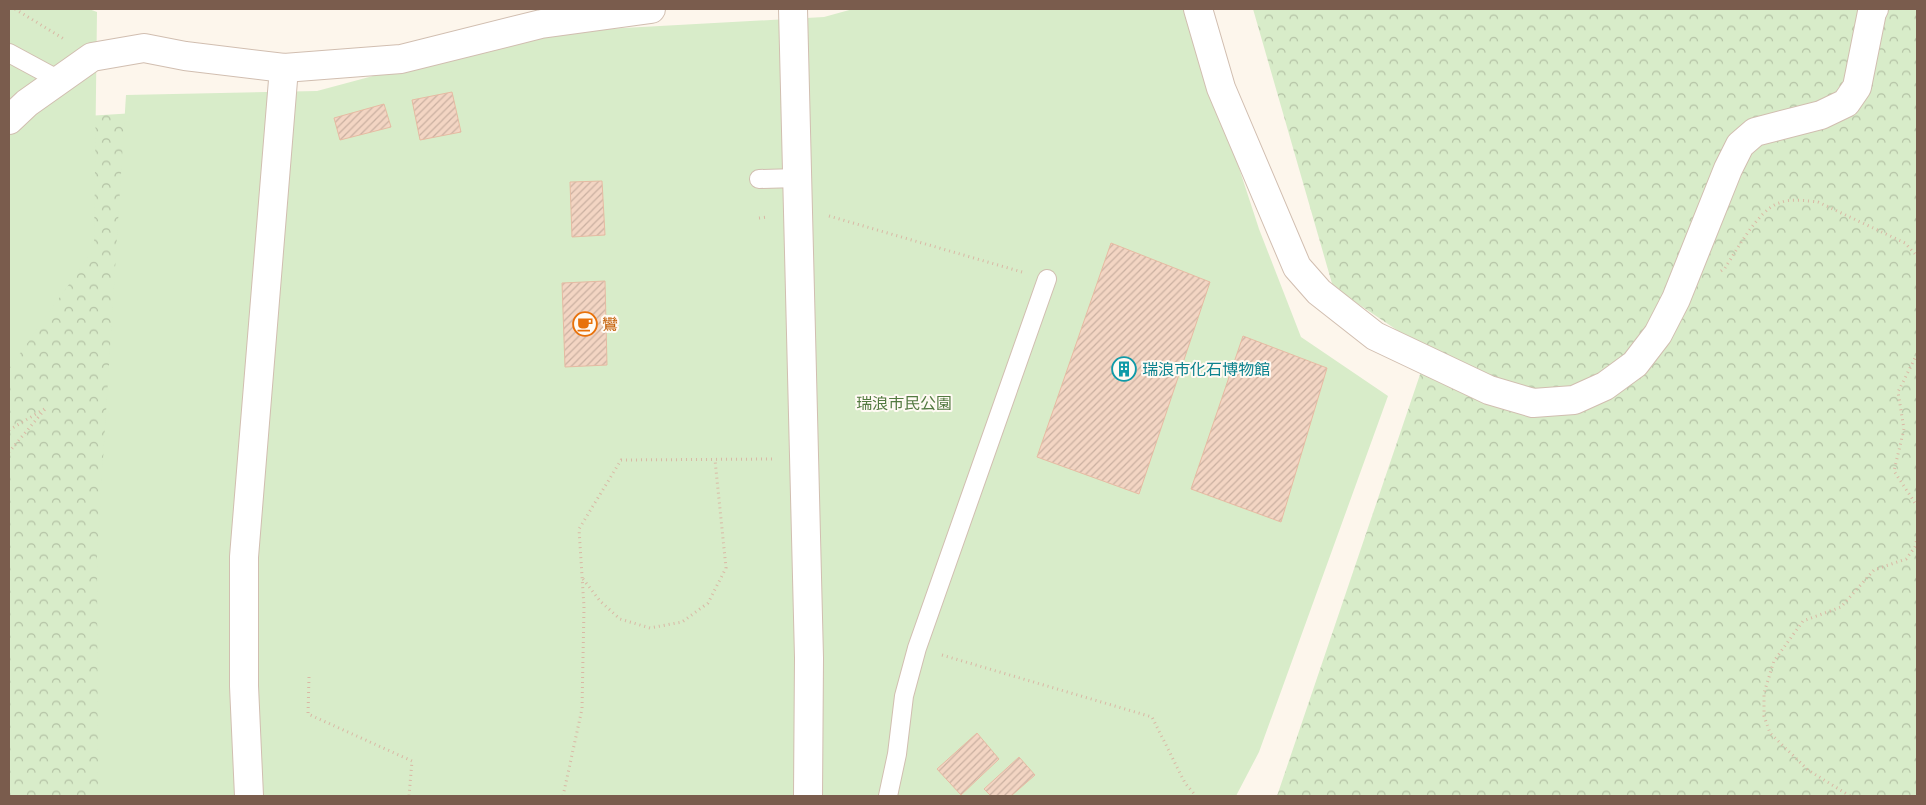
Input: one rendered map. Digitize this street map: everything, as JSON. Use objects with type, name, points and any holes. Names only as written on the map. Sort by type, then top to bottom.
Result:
[{"type":"street","points":[[9,120],[26,103],[92,57],[144,48],[184,56],[284,68],[401,59],[541,24],[651,9]]},
{"type":"street","points":[[793,9],[809,658],[808,796]]},
{"type":"street","points":[[1198,9],[1221,88],[1297,267],[1319,292],[1375,336],[1489,390],[1533,403],[1574,400],[1605,386],[1635,364],[1658,334],[1676,299],[1728,169],[1740,145],[1755,132],[1821,115],[1846,103],[1857,87],[1874,9]]},
{"type":"street","points":[[249,796],[244,686],[244,556],[284,68]]},
{"type":"lane","points":[[9,53],[59,80]]},
{"type":"lane","points":[[759,179],[798,178]]},
{"type":"lane","points":[[888,796],[897,754],[904,696],[917,648],[1047,279]]},
{"type":"path","points":[[15,9],[92,57]]},
{"type":"path","points":[[1717,274],[1725,268],[1757,219],[1779,202],[1804,200],[1818,202],[1905,243],[1917,256]]},
{"type":"path","points":[[825,214],[1047,279]]},
{"type":"path","points":[[759,218],[778,217]]},
{"type":"path","points":[[1917,354],[1898,392],[1904,428],[1894,471],[1917,506]]},
{"type":"path","points":[[9,430],[46,408],[9,452]]},
{"type":"path","points":[[563,796],[582,709],[584,608],[579,529],[621,460],[805,459]]},
{"type":"path","points":[[582,578],[600,601],[620,619],[650,628],[682,622],[708,603],[726,568],[715,460]]},
{"type":"path","points":[[1850,796],[1808,770],[1770,733],[1764,716],[1764,693],[1774,661],[1803,621],[1841,607],[1874,570],[1906,559],[1915,547],[1917,539]]},
{"type":"path","points":[[917,648],[1152,717],[1185,783],[1196,796]]},
{"type":"path","points":[[309,676],[308,714],[412,761],[409,796]]},
{"type":"green space","points":[[9,9],[89,9],[97,12],[94,249],[9,369]]},
{"type":"green space","name":"瑞浪市民公園","points":[[853,9],[1187,9],[1259,229],[1301,337],[1388,396],[1259,752],[1236,796],[98,796],[97,555],[126,95],[317,91],[533,33],[824,17]]},
{"type":"green space","points":[[1253,9],[1917,9],[1917,796],[1277,796],[1428,351],[1333,287]]},
{"type":"green space","points":[[231,107],[227,796],[9,796],[9,193],[71,117]]},
{"type":"building","points":[[452,92],[461,132],[420,140],[412,100]]},
{"type":"building","points":[[384,104],[391,127],[340,140],[334,118]]},
{"type":"building","points":[[602,181],[605,235],[572,237],[570,182]]},
{"type":"building","name":"瑞浪市化石博物館","points":[[1111,243],[1210,282],[1139,494],[1037,457]]},
{"type":"building","name":"鸞","points":[[605,281],[607,365],[565,367],[562,283]]},
{"type":"building","points":[[1243,336],[1327,368],[1281,522],[1191,489]]},
{"type":"building","points":[[977,733],[999,759],[961,795],[937,769]]},
{"type":"building","points":[[1019,757],[1035,775],[1011,796],[991,796],[984,789]]},
{"type":"place","name":"鸞","points":[[585,324]]},
{"type":"place","name":"瑞浪市化石博物館","points":[[1124,369]]}]
